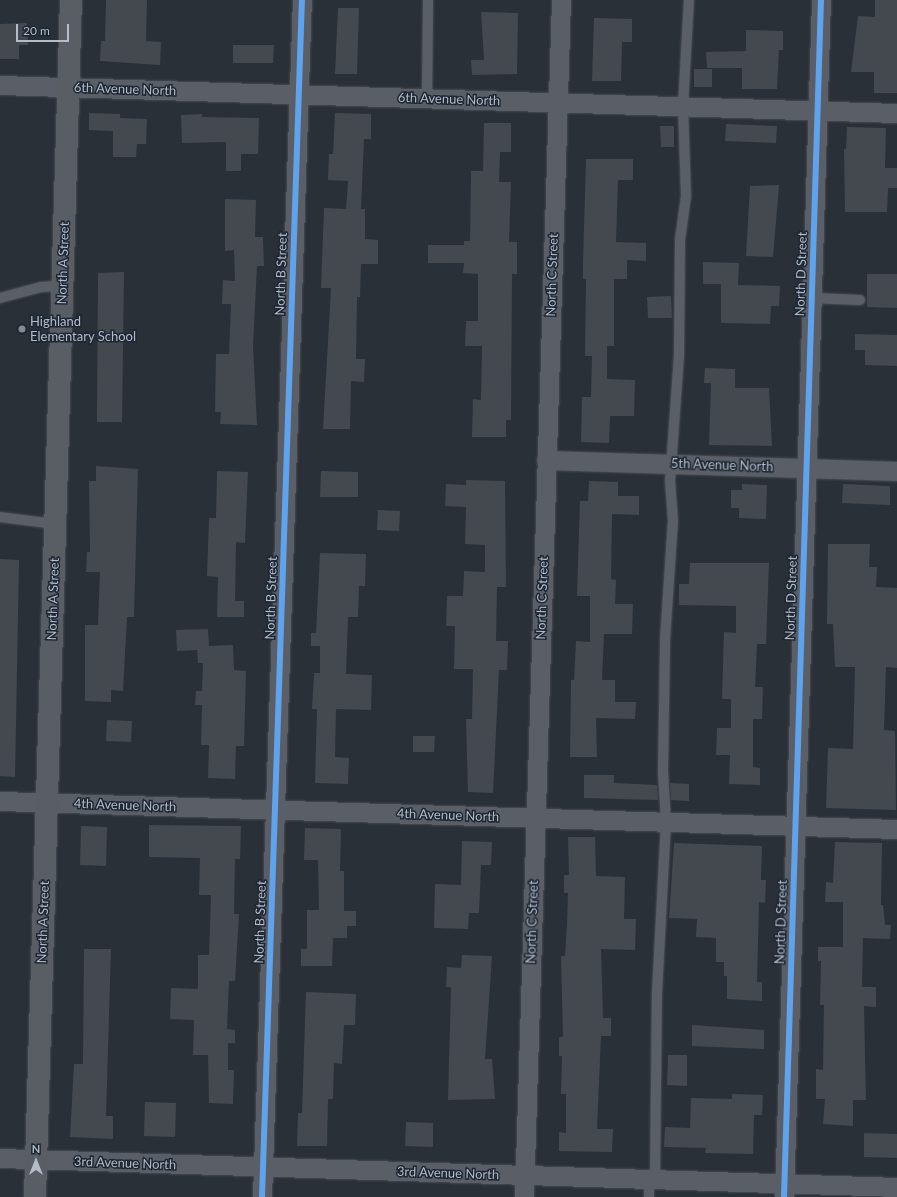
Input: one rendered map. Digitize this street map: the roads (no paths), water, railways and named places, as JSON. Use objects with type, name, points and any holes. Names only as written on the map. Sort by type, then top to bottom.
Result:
[{"type":"street","name":"North A Street","points":[[35,1197],[71,0]]},
{"type":"street","name":"North B Street","points":[[262,1197],[302,0]]},
{"type":"street","name":"North C Street","points":[[524,1197],[561,0]]},
{"type":"street","name":"North D Street","points":[[784,1190],[821,0]]},
{"type":"street","name":"6th Avenue North","points":[[0,85],[897,113]]},
{"type":"street","name":"5th Avenue North","points":[[546,460],[897,471]]},
{"type":"street","name":"4th Avenue North","points":[[0,801],[897,829]]},
{"type":"street","name":"3rd Avenue North","points":[[0,1158],[524,1175],[651,1185],[784,1190],[897,1187]]},
{"type":"lane","points":[[428,0],[428,98]]},
{"type":"lane","points":[[651,1185],[657,993],[666,822],[663,772],[665,640],[672,543],[672,464],[679,356],[680,240],[686,196],[683,106],[689,0]]},
{"type":"lane","points":[[0,298],[41,287],[63,286]]},
{"type":"lane","points":[[812,298],[860,300]]},
{"type":"lane","points":[[0,517],[55,524]]},
{"type":"place","name":"Highland Elementary School","points":[[22,329]]}]
